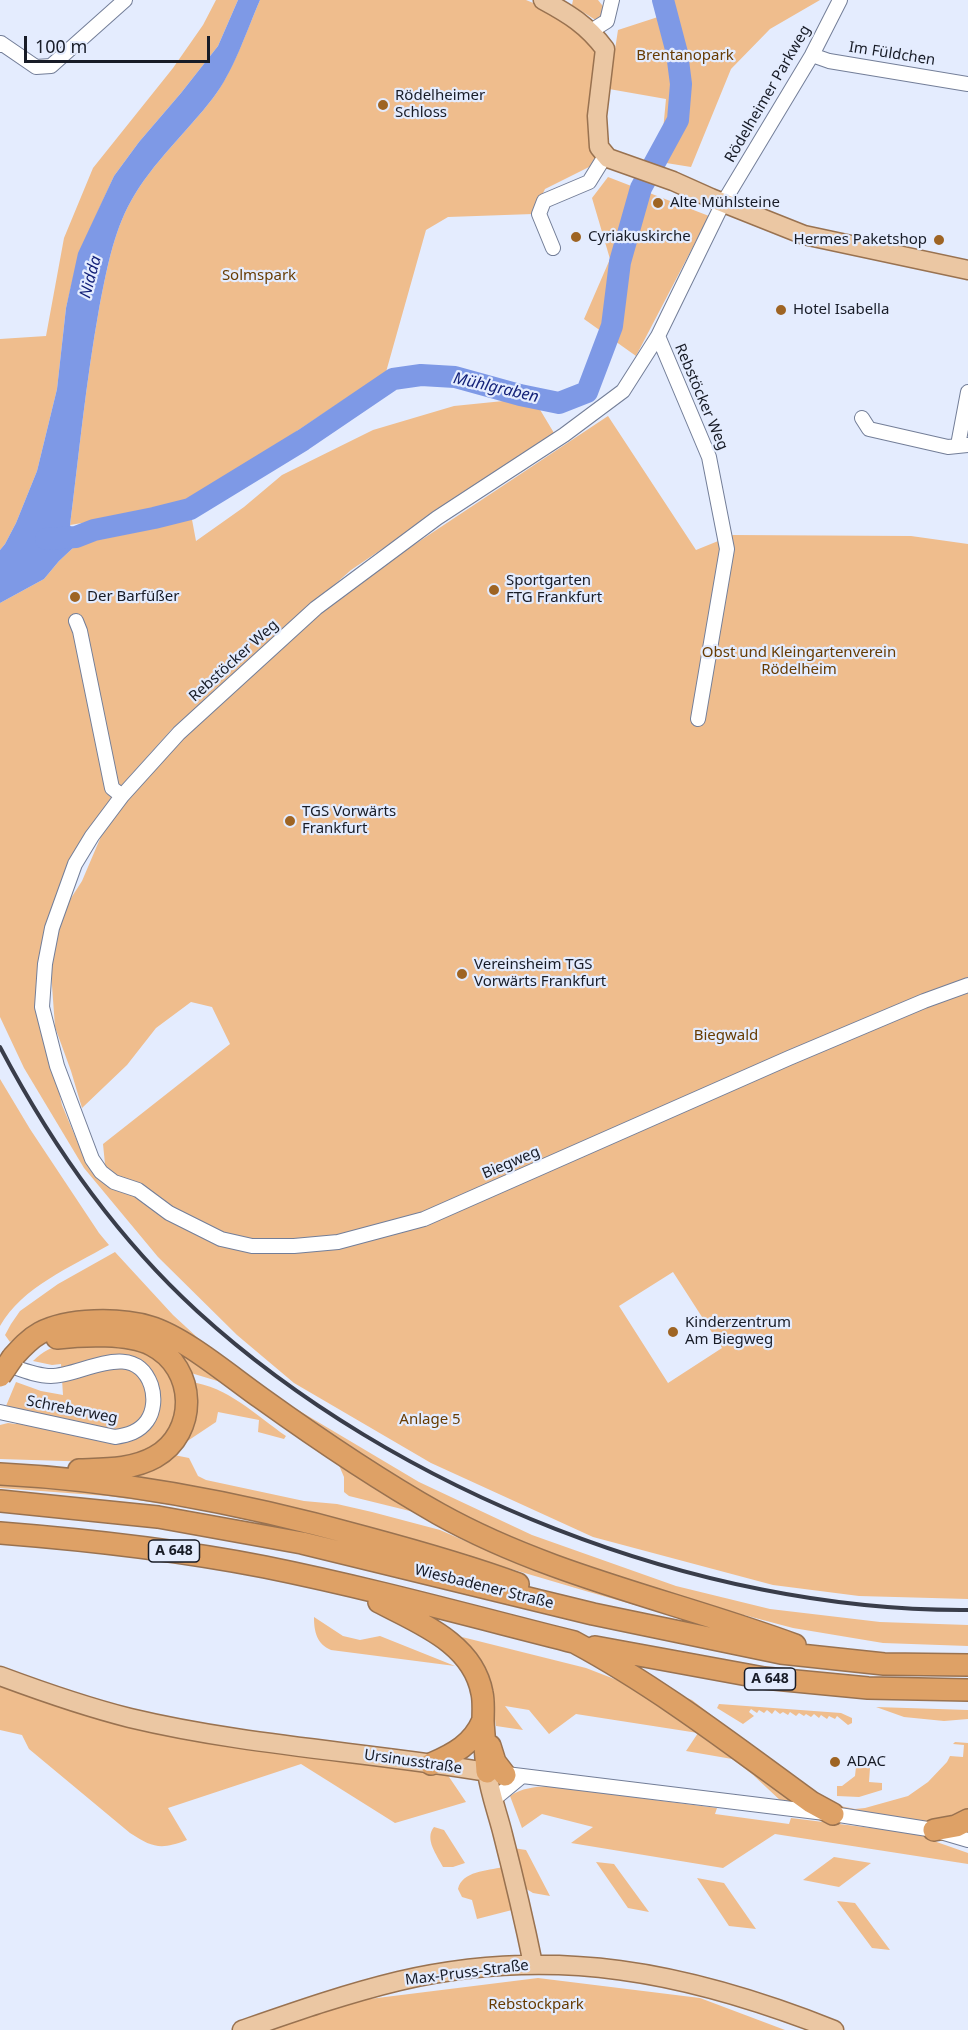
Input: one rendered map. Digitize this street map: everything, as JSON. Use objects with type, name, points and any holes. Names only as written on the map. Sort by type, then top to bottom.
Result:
[{"type":"highway","points":[[0,1376],[7,1360],[33,1337],[50,1328],[83,1322],[129,1323],[159,1330],[210,1362],[322,1441],[466,1528],[589,1579],[841,1660]]},
{"type":"highway","points":[[2,1474],[116,1468],[145,1461],[165,1451],[173,1443],[181,1430],[187,1404],[184,1381],[176,1367],[160,1349],[144,1341],[116,1337],[54,1339],[38,1344],[7,1360]]},
{"type":"highway","points":[[2,1474],[125,1486],[213,1499],[295,1518],[477,1569],[593,1614]]},
{"type":"highway","name":"Wiesbadener Straße","points":[[0,1501],[158,1517],[302,1544],[593,1614],[743,1646],[884,1664],[968,1665]]},
{"type":"highway","name":"A 648","points":[[0,1533],[182,1552],[346,1584],[574,1642],[775,1680],[868,1688],[968,1690]]},
{"type":"highway","points":[[346,1584],[421,1623],[462,1653],[475,1670],[482,1694],[483,1714],[505,1774]]},
{"type":"highway","points":[[574,1642],[657,1692],[811,1802],[833,1814]]},
{"type":"highway","points":[[431,1764],[465,1746],[479,1729],[483,1714]]},
{"type":"highway","points":[[934,1830],[956,1826],[968,1820]]},
{"type":"main road","points":[[543,0],[591,30],[605,49],[597,116],[599,147],[608,158],[658,175],[810,237],[968,270]]},
{"type":"main road","name":"Ursinusstraße","points":[[0,1676],[64,1699],[131,1718],[194,1731],[505,1774]]},
{"type":"main road","points":[[499,1816],[496,1781],[505,1774]]},
{"type":"main road","points":[[505,1774],[490,1793],[499,1816],[533,1964]]},
{"type":"main road","name":"Max-Pruss-Straße","points":[[242,2030],[329,2000],[399,1981],[461,1971],[533,1964],[581,1965],[686,1981],[736,1995],[834,2030]]},
{"type":"street","points":[[0,44],[36,67],[51,66],[125,0]]},
{"type":"street","points":[[591,30],[607,21],[612,0]]},
{"type":"street","name":"Rödelheimer Parkweg","points":[[723,203],[812,55],[840,0]]},
{"type":"street","name":"Im Füldchen","points":[[812,55],[829,61],[968,84]]},
{"type":"street","points":[[553,248],[540,214],[544,201],[589,182],[602,161],[608,158]]},
{"type":"street","name":"Rebstöcker Weg","points":[[81,1133],[57,1066],[42,1007],[45,964],[52,928],[75,864],[92,836],[122,796],[180,733],[316,608],[437,518],[564,435],[622,391],[658,336],[723,203]]},
{"type":"street","name":"Rebstöcker Weg","points":[[658,336],[709,457],[727,549],[698,719]]},
{"type":"street","points":[[862,418],[869,429],[948,447],[963,445],[968,392]]},
{"type":"street","points":[[76,621],[80,631],[112,788],[122,796]]},
{"type":"street","name":"Biegweg","points":[[81,1133],[92,1159],[101,1172],[114,1182],[138,1190],[169,1213],[221,1239],[252,1246],[294,1246],[339,1242],[424,1219],[789,1058],[924,1001],[968,985]]},
{"type":"street","name":"Schreberweg","points":[[0,1412],[115,1437],[134,1432],[142,1427],[153,1406],[151,1385],[145,1374],[126,1362],[100,1364],[52,1376],[31,1372],[7,1360]]},
{"type":"street","points":[[499,1795],[505,1774]]},
{"type":"street","name":"Ursinusstraße","points":[[505,1774],[833,1814],[934,1830],[968,1840]]},
{"type":"green space","points":[[216,0],[238,0],[218,46],[114,176],[79,253],[66,308],[57,389],[37,471],[16,523],[0,550],[0,339],[46,336],[64,238],[93,168],[173,68],[203,25]]},
{"type":"green space","name":"Solmspark","points":[[260,0],[526,0],[565,16],[599,51],[599,162],[545,189],[533,214],[448,217],[426,230],[386,372],[297,431],[196,504],[70,525],[94,336],[107,267],[119,226],[139,187],[220,88]]},
{"type":"green space","points":[[573,0],[598,0],[606,10],[597,21],[572,5]]},
{"type":"green space","name":"Brentanopark","points":[[657,0],[820,0],[770,29],[731,69],[691,167],[660,162],[666,99],[609,89],[618,30],[661,16]]},
{"type":"green space","points":[[608,177],[709,216],[636,356],[584,319],[610,259],[592,198]]},
{"type":"green space","points":[[533,398],[554,433],[351,570],[172,729],[121,786],[57,902],[41,953],[42,1018],[62,1105],[85,1160],[107,1184],[103,1144],[230,1044],[212,1007],[191,1002],[156,1028],[127,1065],[82,1108],[55,1027],[50,958],[64,909],[82,881],[105,827],[113,814],[190,729],[322,612],[379,568],[608,416],[696,550],[733,535],[911,536],[968,544],[968,1599],[859,1596],[773,1585],[593,1537],[431,1463],[294,1383],[237,1335],[158,1257],[84,1168],[24,1068],[0,1017],[0,603],[44,579],[74,547],[154,518],[190,509],[196,541],[244,507],[282,475],[373,430],[454,406]],"holes":[[[673,1272],[722,1348],[668,1383],[619,1306]]]},
{"type":"green space","points":[[0,1079],[30,1129],[109,1245],[34,1289],[9,1312],[0,1326]]},
{"type":"green space","points":[[115,1252],[173,1315],[212,1351],[276,1397],[419,1482],[532,1535],[676,1586],[770,1609],[880,1622],[968,1625],[968,1646],[883,1643],[793,1628],[744,1615],[729,1615],[643,1590],[498,1534],[405,1485],[201,1348],[22,1334],[10,1342],[5,1335],[20,1311],[58,1284]]},
{"type":"green space","points":[[165,1340],[224,1383],[185,1369]]},
{"type":"green space","points":[[94,1343],[149,1351],[177,1380],[178,1422],[152,1452],[96,1462],[0,1459],[0,1425],[16,1424],[20,1411],[6,1406],[16,1382],[41,1391],[63,1395],[61,1364],[52,1365],[33,1361],[54,1347]]},
{"type":"green space","points":[[190,1382],[217,1389],[253,1411],[286,1436],[284,1439],[258,1432],[259,1420],[218,1412],[216,1422],[183,1444]]},
{"type":"green space","points":[[174,1455],[189,1458],[198,1476],[206,1480],[304,1501],[337,1504],[440,1530],[535,1570],[555,1573],[691,1620],[323,1515],[229,1494],[104,1475]]},
{"type":"green space","points":[[338,1463],[422,1514],[349,1496],[344,1492],[344,1477]]},
{"type":"green space","points":[[0,1483],[125,1493],[222,1512],[108,1496],[0,1488]]},
{"type":"green space","points":[[314,1617],[343,1636],[360,1640],[380,1636],[455,1666],[331,1650],[317,1637]]},
{"type":"green space","points":[[462,1637],[586,1668],[635,1687],[806,1806],[782,1802],[732,1759],[686,1751],[698,1733],[576,1714],[549,1734],[529,1710],[505,1706],[523,1730],[496,1726],[492,1701],[482,1668]]},
{"type":"green space","points":[[0,1683],[447,1774],[466,1802],[395,1823],[301,1764],[168,1808],[187,1840],[157,1846],[130,1833],[29,1749],[22,1735],[0,1730]]},
{"type":"green space","points":[[687,1698],[827,1802],[855,1809],[908,1796],[928,1782],[950,1756],[963,1757],[964,1745],[953,1744],[955,1742],[968,1743],[968,1809],[962,1815],[932,1823],[848,1811],[827,1804],[680,1699]]},
{"type":"green space","points":[[719,1704],[841,1713],[852,1718],[852,1723],[848,1725],[837,1716],[835,1719],[829,1716],[827,1719],[821,1715],[819,1718],[814,1714],[811,1717],[799,1713],[796,1716],[790,1712],[788,1715],[783,1712],[780,1714],[775,1710],[772,1714],[767,1710],[764,1713],[759,1710],[757,1713],[751,1709],[749,1712],[754,1716],[743,1724],[717,1708]]},
{"type":"green space","points":[[876,1707],[968,1710],[968,1719],[944,1721],[904,1717]]},
{"type":"green space","points":[[856,1767],[870,1768],[869,1782],[882,1783],[882,1790],[859,1797],[837,1796],[837,1786],[842,1786],[855,1776]]},
{"type":"green space","points":[[548,1786],[717,1808],[715,1814],[789,1824],[791,1818],[928,1835],[928,1839],[968,1853],[968,1864],[775,1834],[723,1868],[571,1843],[593,1827],[542,1814],[522,1828],[510,1796],[533,1787]]},
{"type":"green space","points":[[434,1827],[444,1830],[465,1863],[443,1867],[431,1842],[431,1832]]},
{"type":"green space","points":[[513,1848],[526,1850],[550,1896],[533,1893],[523,1887]]},
{"type":"green space","points":[[834,1857],[871,1863],[839,1887],[803,1880]]},
{"type":"green space","points":[[596,1862],[614,1864],[649,1912],[628,1908]]},
{"type":"green space","points":[[503,1867],[512,1910],[477,1919],[472,1900],[462,1897],[458,1889],[460,1883],[470,1875]]},
{"type":"green space","points":[[697,1878],[724,1883],[756,1929],[729,1926]]},
{"type":"green space","points":[[837,1901],[855,1903],[890,1950],[872,1948]]},
{"type":"green space","name":"Rebstockpark","points":[[538,1978],[700,1998],[785,2030],[260,2030],[329,2004]]},
{"type":"water","name":"Nidda","points":[[238,0],[260,0],[227,76],[203,111],[139,187],[125,213],[115,240],[107,267],[86,390],[70,525],[76,537],[74,547],[44,579],[0,603],[0,550],[16,523],[37,471],[57,389],[66,308],[78,253],[114,176],[218,46]]},
{"type":"waterway","name":"Mühlgraben","points":[[46,539],[76,537],[94,530],[190,509],[303,440],[393,379],[421,375],[455,377],[559,403],[587,392],[612,326],[620,262],[641,188],[678,120],[681,84],[677,53],[663,0]]},
{"type":"railway","points":[[0,1047],[41,1119],[87,1187],[112,1220],[167,1282],[197,1311],[276,1376],[363,1434],[457,1486],[556,1529],[658,1564],[762,1590],[866,1605],[968,1610]]},
{"type":"place","name":"Rödelheimer Schloss","points":[[383,105]]},
{"type":"place","name":"Alte Mühlsteine","points":[[658,203]]},
{"type":"place","name":"Cyriakuskirche","points":[[576,237]]},
{"type":"place","name":"Hermes Paketshop","points":[[939,240]]},
{"type":"place","name":"Hotel Isabella","points":[[781,310]]},
{"type":"place","name":"Sportgarten FTG Frankfurt","points":[[494,590]]},
{"type":"place","name":"Der Barfüßer","points":[[75,597]]},
{"type":"place","name":"TGS Vorwärts Frankfurt","points":[[290,821]]},
{"type":"place","name":"Vereinsheim TGS Vorwärts Frankfurt","points":[[462,974]]},
{"type":"place","name":"Kinderzentrum Am Biegweg","points":[[673,1332]]},
{"type":"place","name":"ADAC","points":[[835,1762]]},
{"type":"park label","name":"Obst und Kleingartenverein Rödelheim","points":[[799,662]]},
{"type":"park label","name":"Biegwald","points":[[726,1036]]},
{"type":"park label","name":"Anlage 5","points":[[430,1420]]}]
